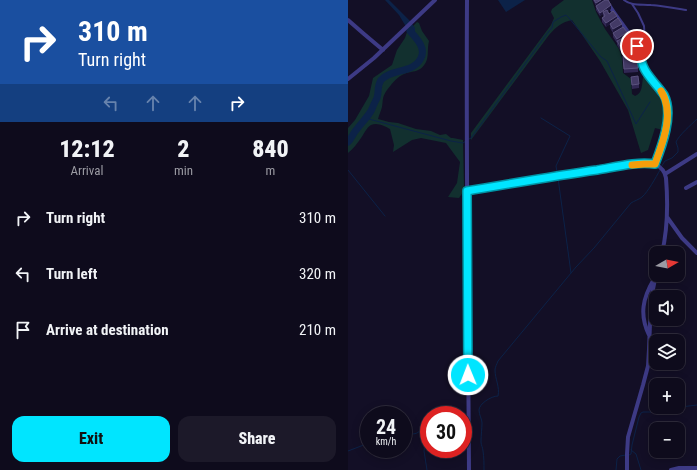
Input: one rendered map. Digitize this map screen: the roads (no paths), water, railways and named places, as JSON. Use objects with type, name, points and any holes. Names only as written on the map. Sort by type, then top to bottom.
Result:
[{"type":"street","points":[[348,79],[383,50],[435,0]]},
{"type":"street","points":[[467,0],[469,470]]},
{"type":"street","points":[[606,0],[634,41],[644,69],[661,90],[665,98],[667,123],[663,142],[655,164]]},
{"type":"street","points":[[348,20],[383,50]]},
{"type":"street","points":[[665,174],[696,156]]},
{"type":"street","points":[[467,191],[547,177],[625,166],[655,164],[661,168],[665,174],[667,186],[666,235],[664,246]]},
{"type":"street","points":[[686,188],[697,182]]},
{"type":"street","points":[[667,217],[682,238],[697,253]]},
{"type":"street","points":[[649,334],[645,324],[642,308],[652,282]]},
{"type":"street","points":[[650,334],[652,294],[654,282]]},
{"type":"street","points":[[627,470],[628,437],[647,370],[649,354]]},
{"type":"street","points":[[672,470],[679,468],[697,468]]},
{"type":"lane","points":[[624,0],[632,4],[652,5],[686,10]]},
{"type":"lane","points":[[632,4],[644,26],[645,41]]},
{"type":"water","points":[[385,0],[389,0],[410,21],[415,28],[415,37],[411,35],[399,15]]},
{"type":"water","points":[[498,0],[525,0],[506,12]]},
{"type":"waterway","points":[[469,139],[552,28],[553,22],[566,15],[601,57],[607,61],[636,124],[650,102]]},
{"type":"waterway","points":[[348,142],[371,112],[377,98],[381,80],[386,76],[408,69],[417,63],[421,58],[422,47],[410,31]]},
{"type":"waterway","points":[[365,118],[451,141],[463,143],[466,141]]},
{"type":"waterway","points":[[541,118],[570,136],[556,166],[557,172]]},
{"type":"waterway","points":[[661,167],[665,161],[672,158],[678,152],[676,142],[682,133],[697,119]]},
{"type":"waterway","points":[[348,170],[385,216]]},
{"type":"waterway","points":[[484,470],[481,442],[482,420],[479,410],[481,405],[486,401],[492,397],[498,396],[495,370],[498,361],[631,203],[644,195],[660,170]]},
{"type":"waterway","points":[[558,178],[571,273]]},
{"type":"waterway","points":[[629,455],[631,454],[641,413],[658,412],[673,408],[697,405]]},
{"type":"waterway","points":[[412,434],[420,430]]},
{"type":"waterway","points":[[348,451],[360,446]]},
{"type":"waterway","points":[[631,450],[636,454],[641,470]]},
{"type":"waterway","points":[[616,470],[617,459],[620,456],[626,455]]},
{"type":"waterway","points":[[425,458],[427,470]]}]
